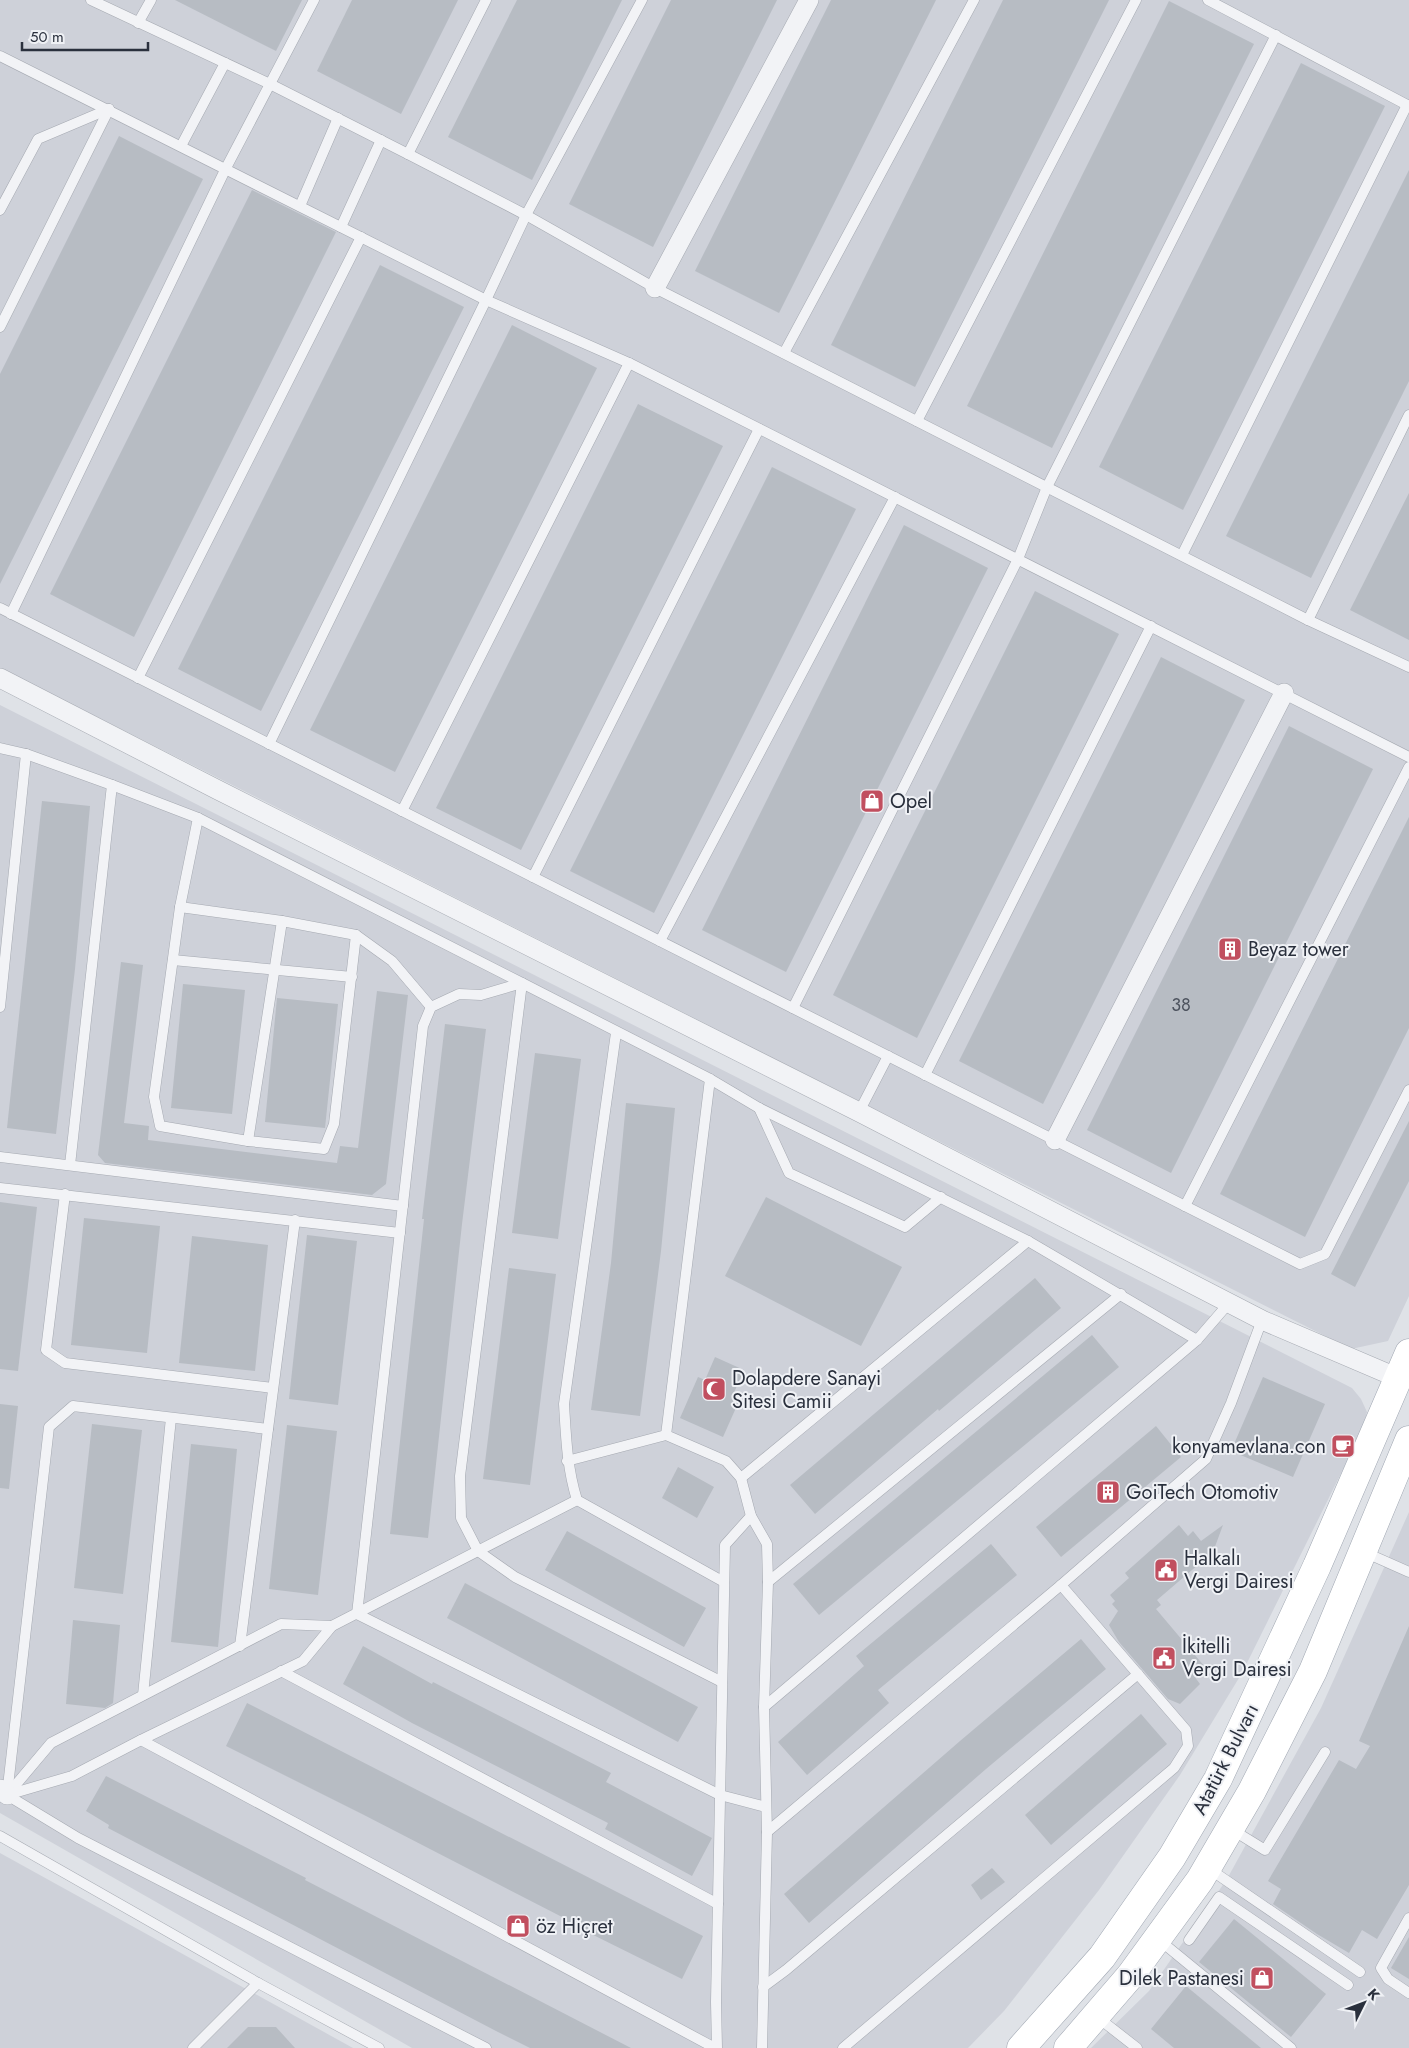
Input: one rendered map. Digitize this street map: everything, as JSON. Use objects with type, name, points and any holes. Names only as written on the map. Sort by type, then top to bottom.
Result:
[{"type":"main road","name":"Atatürk Bulvarı","points":[[1021,2048],[1102,1957],[1172,1857],[1218,1779],[1317,1566],[1409,1353]]},
{"type":"main road","name":"Atatürk Bulvarı","points":[[1068,2048],[1130,1976],[1157,1939],[1191,1914],[1207,1868],[1252,1791],[1313,1670],[1409,1440]]},
{"type":"street","points":[[655,288],[809,0]]},
{"type":"street","points":[[0,678],[245,804],[859,1112],[1262,1320],[1398,1378]]},
{"type":"street","points":[[1055,1140],[1284,693]]},
{"type":"lane","points":[[91,0],[338,118],[526,216],[655,288],[1308,620],[1409,667]]},
{"type":"lane","points":[[138,23],[151,0]]},
{"type":"lane","points":[[12,614],[226,168],[314,0]]},
{"type":"lane","points":[[408,154],[486,0]]},
{"type":"lane","points":[[269,744],[526,216],[642,0]]},
{"type":"lane","points":[[784,353],[974,0]]},
{"type":"lane","points":[[917,421],[1136,0]]},
{"type":"lane","points":[[1182,555],[1408,105],[1208,0]]},
{"type":"lane","points":[[793,1008],[1018,559],[1046,487],[1276,35]]},
{"type":"lane","points":[[0,56],[109,109],[486,300],[629,363],[1409,757]]},
{"type":"lane","points":[[181,146],[225,63]]},
{"type":"lane","points":[[0,210],[38,139],[109,109]]},
{"type":"lane","points":[[0,327],[109,109]]},
{"type":"lane","points":[[300,206],[338,118]]},
{"type":"lane","points":[[341,227],[381,140]]},
{"type":"lane","points":[[138,678],[361,237]]},
{"type":"lane","points":[[402,810],[629,363]]},
{"type":"lane","points":[[1308,620],[1409,415]]},
{"type":"lane","points":[[533,877],[759,429]]},
{"type":"lane","points":[[660,941],[895,497]]},
{"type":"lane","points":[[0,608],[1300,1264],[1325,1254],[1409,1090]]},
{"type":"lane","points":[[925,1075],[1151,626]]},
{"type":"lane","points":[[0,748],[26,754],[198,818],[616,1033],[710,1079],[759,1108],[1028,1241],[1197,1340]]},
{"type":"lane","points":[[0,1007],[26,754]]},
{"type":"lane","points":[[1185,1206],[1409,766]]},
{"type":"lane","points":[[70,1165],[112,785]]},
{"type":"lane","points":[[198,818],[180,907],[154,1097],[160,1126],[248,1141],[324,1149],[334,1124],[356,935]]},
{"type":"lane","points":[[180,907],[282,921],[356,935],[392,961],[431,1007]]},
{"type":"lane","points":[[248,1141],[282,921]]},
{"type":"lane","points":[[172,960],[352,977]]},
{"type":"lane","points":[[357,1614],[423,1026],[431,1007],[459,994],[481,995],[522,983]]},
{"type":"lane","points":[[522,983],[460,1476],[461,1518],[478,1551],[515,1577],[722,1682]]},
{"type":"lane","points":[[616,1033],[564,1404],[567,1461],[577,1500],[724,1582]]},
{"type":"lane","points":[[859,1112],[888,1056]]},
{"type":"lane","points":[[666,1435],[710,1079]]},
{"type":"lane","points":[[759,1108],[789,1173],[905,1227],[941,1197]]},
{"type":"lane","points":[[0,1156],[403,1206]]},
{"type":"lane","points":[[0,1188],[400,1233]]},
{"type":"lane","points":[[65,1194],[46,1350],[65,1364],[273,1388]]},
{"type":"lane","points":[[240,1646],[295,1220]]},
{"type":"lane","points":[[741,1478],[1028,1241]]},
{"type":"lane","points":[[768,1582],[1121,1294]]},
{"type":"lane","points":[[764,1707],[1197,1340],[1229,1303]]},
{"type":"lane","points":[[766,1832],[1061,1585],[1206,1459],[1262,1320]]},
{"type":"lane","points":[[2,1792],[49,1427],[72,1406],[268,1429]]},
{"type":"lane","points":[[143,1695],[171,1418]]},
{"type":"lane","points":[[567,1461],[666,1435],[726,1461],[741,1478],[751,1516],[767,1544],[768,1582],[764,1707],[766,1832],[762,2048]]},
{"type":"lane","points":[[2,1792],[72,1776],[303,1661],[332,1626],[577,1500]]},
{"type":"lane","points":[[142,1740],[716,2048],[725,1545],[751,1516]]},
{"type":"lane","points":[[1363,1551],[1409,1572]]},
{"type":"lane","points":[[843,2048],[1174,1768],[1188,1746],[1186,1730],[1061,1585]]},
{"type":"lane","points":[[357,1614],[720,1795],[766,1807]]},
{"type":"lane","points":[[2,1792],[51,1743],[281,1624],[332,1626]]},
{"type":"lane","points":[[281,1671],[718,1904]]},
{"type":"lane","points":[[763,1987],[786,1970],[1138,1674]]},
{"type":"lane","points":[[1230,1829],[1265,1850],[1325,1752]]},
{"type":"lane","points":[[2,1792],[78,1838],[486,2048]]},
{"type":"lane","points":[[0,1836],[258,1983],[379,2048]]},
{"type":"lane","points":[[1207,1868],[1360,1972]]},
{"type":"lane","points":[[1189,1940],[1191,1914],[1219,1897],[1348,1985]]},
{"type":"lane","points":[[1409,1918],[1381,1968],[1388,1979],[1409,1993]]},
{"type":"lane","points":[[1157,1939],[1291,2048]]},
{"type":"lane","points":[[194,2048],[258,1983]]},
{"type":"lane","points":[[1096,2016],[1137,2048]]},
{"type":"shaded area","points":[[0,0],[1409,0],[1409,1296],[1388,1341],[1351,1349],[0,668]]},
{"type":"shaded area","points":[[0,705],[1352,1388],[1361,1399],[1367,1412],[1363,1429],[1242,1673],[1180,1775],[1099,1890],[1004,2011],[968,2048],[412,2048],[0,1813]]},
{"type":"shaded area","points":[[1409,1512],[1409,2048],[1091,2048],[1149,1991],[1227,1879],[1321,1708]]},
{"type":"shaded area","points":[[0,1853],[353,2048],[0,2048]]},
{"type":"building","points":[[175,0],[302,0],[276,51]]},
{"type":"building","points":[[352,0],[458,0],[401,114],[317,71]]},
{"type":"building","points":[[517,0],[622,0],[532,180],[448,137]]},
{"type":"building","points":[[671,0],[777,0],[653,247],[569,204]]},
{"type":"building","points":[[831,0],[936,0],[779,313],[695,271]]},
{"type":"building","points":[[1003,0],[1109,0],[915,387],[831,345]]},
{"type":"building","points":[[1169,1],[1254,44],[1052,448],[967,406]]},
{"type":"building","points":[[1301,63],[1385,106],[1183,510],[1099,467]]},
{"type":"building","points":[[119,136],[203,179],[0,584],[0,374]]},
{"type":"building","points":[[1409,170],[1409,381],[1311,578],[1226,536]]},
{"type":"building","points":[[252,190],[336,232],[134,637],[50,594]]},
{"type":"building","points":[[380,265],[464,307],[261,711],[178,669]]},
{"type":"building","points":[[512,325],[597,368],[395,772],[310,730]]},
{"type":"building","points":[[638,404],[723,446],[521,850],[436,808]]},
{"type":"building","points":[[772,467],[856,509],[654,913],[570,871]]},
{"type":"building","points":[[1409,493],[1409,640],[1350,610]]},
{"type":"building","points":[[904,525],[988,568],[786,972],[702,930]]},
{"type":"building","points":[[1035,591],[1119,634],[917,1038],[833,995]]},
{"type":"building","points":[[1161,657],[1245,700],[1043,1104],[959,1061]]},
{"type":"building","name":"Beyaz tower","points":[[1289,726],[1373,769],[1171,1173],[1087,1130]]},
{"type":"building","points":[[42,801],[90,806],[75,969],[56,1134],[7,1128]]},
{"type":"building","points":[[1409,817],[1409,1028],[1305,1237],[1220,1194]]},
{"type":"building","points":[[121,962],[143,965],[124,1123],[149,1126],[148,1140],[337,1163],[340,1146],[358,1148],[377,991],[408,995],[386,1184],[372,1195],[105,1163],[98,1155]]},
{"type":"building","points":[[183,984],[245,990],[232,1114],[171,1108]]},
{"type":"building","points":[[277,998],[338,1004],[325,1128],[265,1122]]},
{"type":"building","points":[[445,1024],[486,1029],[462,1224],[428,1538],[390,1534],[424,1219],[422,1219]]},
{"type":"building","points":[[535,1053],[581,1059],[558,1239],[512,1233]]},
{"type":"building","points":[[626,1103],[675,1108],[661,1251],[640,1416],[591,1410],[611,1263]]},
{"type":"building","points":[[1409,1121],[1409,1181],[1355,1287],[1331,1274]]},
{"type":"building","points":[[766,1197],[902,1267],[861,1346],[725,1276]]},
{"type":"building","points":[[0,1202],[37,1207],[18,1371],[0,1369]]},
{"type":"building","points":[[84,1218],[160,1226],[147,1353],[71,1345]]},
{"type":"building","points":[[307,1235],[357,1241],[338,1405],[289,1399]]},
{"type":"building","points":[[192,1236],[268,1245],[255,1371],[179,1363]]},
{"type":"building","points":[[509,1268],[556,1274],[530,1485],[483,1479]]},
{"type":"building","points":[[1035,1278],[1061,1308],[939,1411],[938,1409],[815,1514],[790,1485]]},
{"type":"building","points":[[1092,1335],[1119,1367],[819,1615],[793,1584]]},
{"type":"building","name":"Dolapdere Sanayi Sitesi Camii","points":[[715,1357],[744,1370],[732,1397],[739,1401],[723,1437],[680,1418],[698,1377],[705,1380]]},
{"type":"building","points":[[1263,1377],[1325,1404],[1293,1477],[1231,1451]]},
{"type":"building","points":[[0,1404],[18,1406],[9,1489],[0,1488]]},
{"type":"building","points":[[92,1424],[142,1430],[123,1594],[74,1588]]},
{"type":"building","points":[[287,1425],[337,1431],[318,1595],[269,1589]]},
{"type":"building","name":"GoiTech Otomotiv","points":[[1156,1426],[1181,1457],[1061,1557],[1036,1527]]},
{"type":"building","points":[[191,1444],[237,1449],[218,1647],[171,1642]]},
{"type":"building","points":[[678,1467],[714,1487],[697,1518],[662,1498]]},
{"type":"building","points":[[1179,1525],[1188,1536],[1193,1531],[1201,1541],[1223,1525],[1213,1552],[1157,1600],[1161,1605],[1156,1609],[1205,1667],[1194,1676],[1200,1684],[1180,1704],[1168,1699],[1119,1642],[1109,1625],[1118,1611],[1112,1604],[1115,1601],[1110,1595],[1129,1578],[1125,1573]]},
{"type":"building","points":[[567,1531],[706,1608],[684,1647],[545,1570]]},
{"type":"building","points":[[991,1544],[1017,1575],[878,1690],[889,1703],[807,1775],[778,1742],[864,1666],[856,1656]]},
{"type":"building","points":[[465,1583],[698,1707],[678,1742],[447,1618]]},
{"type":"building","points":[[73,1620],[120,1625],[113,1703],[105,1708],[66,1704]]},
{"type":"building","points":[[1409,1626],[1409,1885],[1377,1939],[1362,1930],[1349,1953],[1273,1904],[1281,1889],[1268,1881],[1339,1760],[1356,1769],[1370,1746],[1359,1741]]},
{"type":"building","points":[[1081,1639],[1106,1669],[986,1769],[809,1923],[784,1894]]},
{"type":"building","points":[[363,1646],[432,1684],[433,1682],[611,1773],[606,1782],[712,1838],[692,1876],[605,1829],[608,1823],[412,1723],[343,1684]]},
{"type":"building","points":[[247,1703],[703,1936],[682,1979],[563,1920],[564,1918],[226,1746]]},
{"type":"building","points":[[1141,1714],[1167,1744],[1051,1845],[1025,1815]]},
{"type":"building","points":[[106,1776],[631,2048],[530,2048],[496,2031],[108,1828],[109,1825],[86,1811]]},
{"type":"building","points":[[992,1868],[1005,1882],[981,1900],[971,1885]]},
{"type":"building","name":"Dilek Pastanesi","points":[[1234,1919],[1326,1994],[1291,2037],[1199,1962]]},
{"type":"building","points":[[1409,1937],[1409,1979],[1391,1968]]},
{"type":"building","points":[[1186,1986],[1261,2048],[1174,2048],[1151,2029]]},
{"type":"building","points":[[248,2027],[276,2027],[295,2048],[227,2048]]},
{"type":"place","name":"Opel","points":[[872,801]]},
{"type":"place","name":"Beyaz tower","points":[[1230,949]]},
{"type":"place","name":"Dolapdere Sanayi Sitesi Camii","points":[[714,1389]]},
{"type":"place","name":"konyamevlana.con","points":[[1343,1446]]},
{"type":"place","name":"GoiTech Otomotiv","points":[[1108,1492]]},
{"type":"place","name":"Halkalı Vergi Dairesi","points":[[1166,1570]]},
{"type":"place","name":"İkitelli Vergi Dairesi","points":[[1164,1658]]},
{"type":"place","name":"öz Hiçret","points":[[518,1926]]},
{"type":"place","name":"Dilek Pastanesi","points":[[1262,1978]]}]
